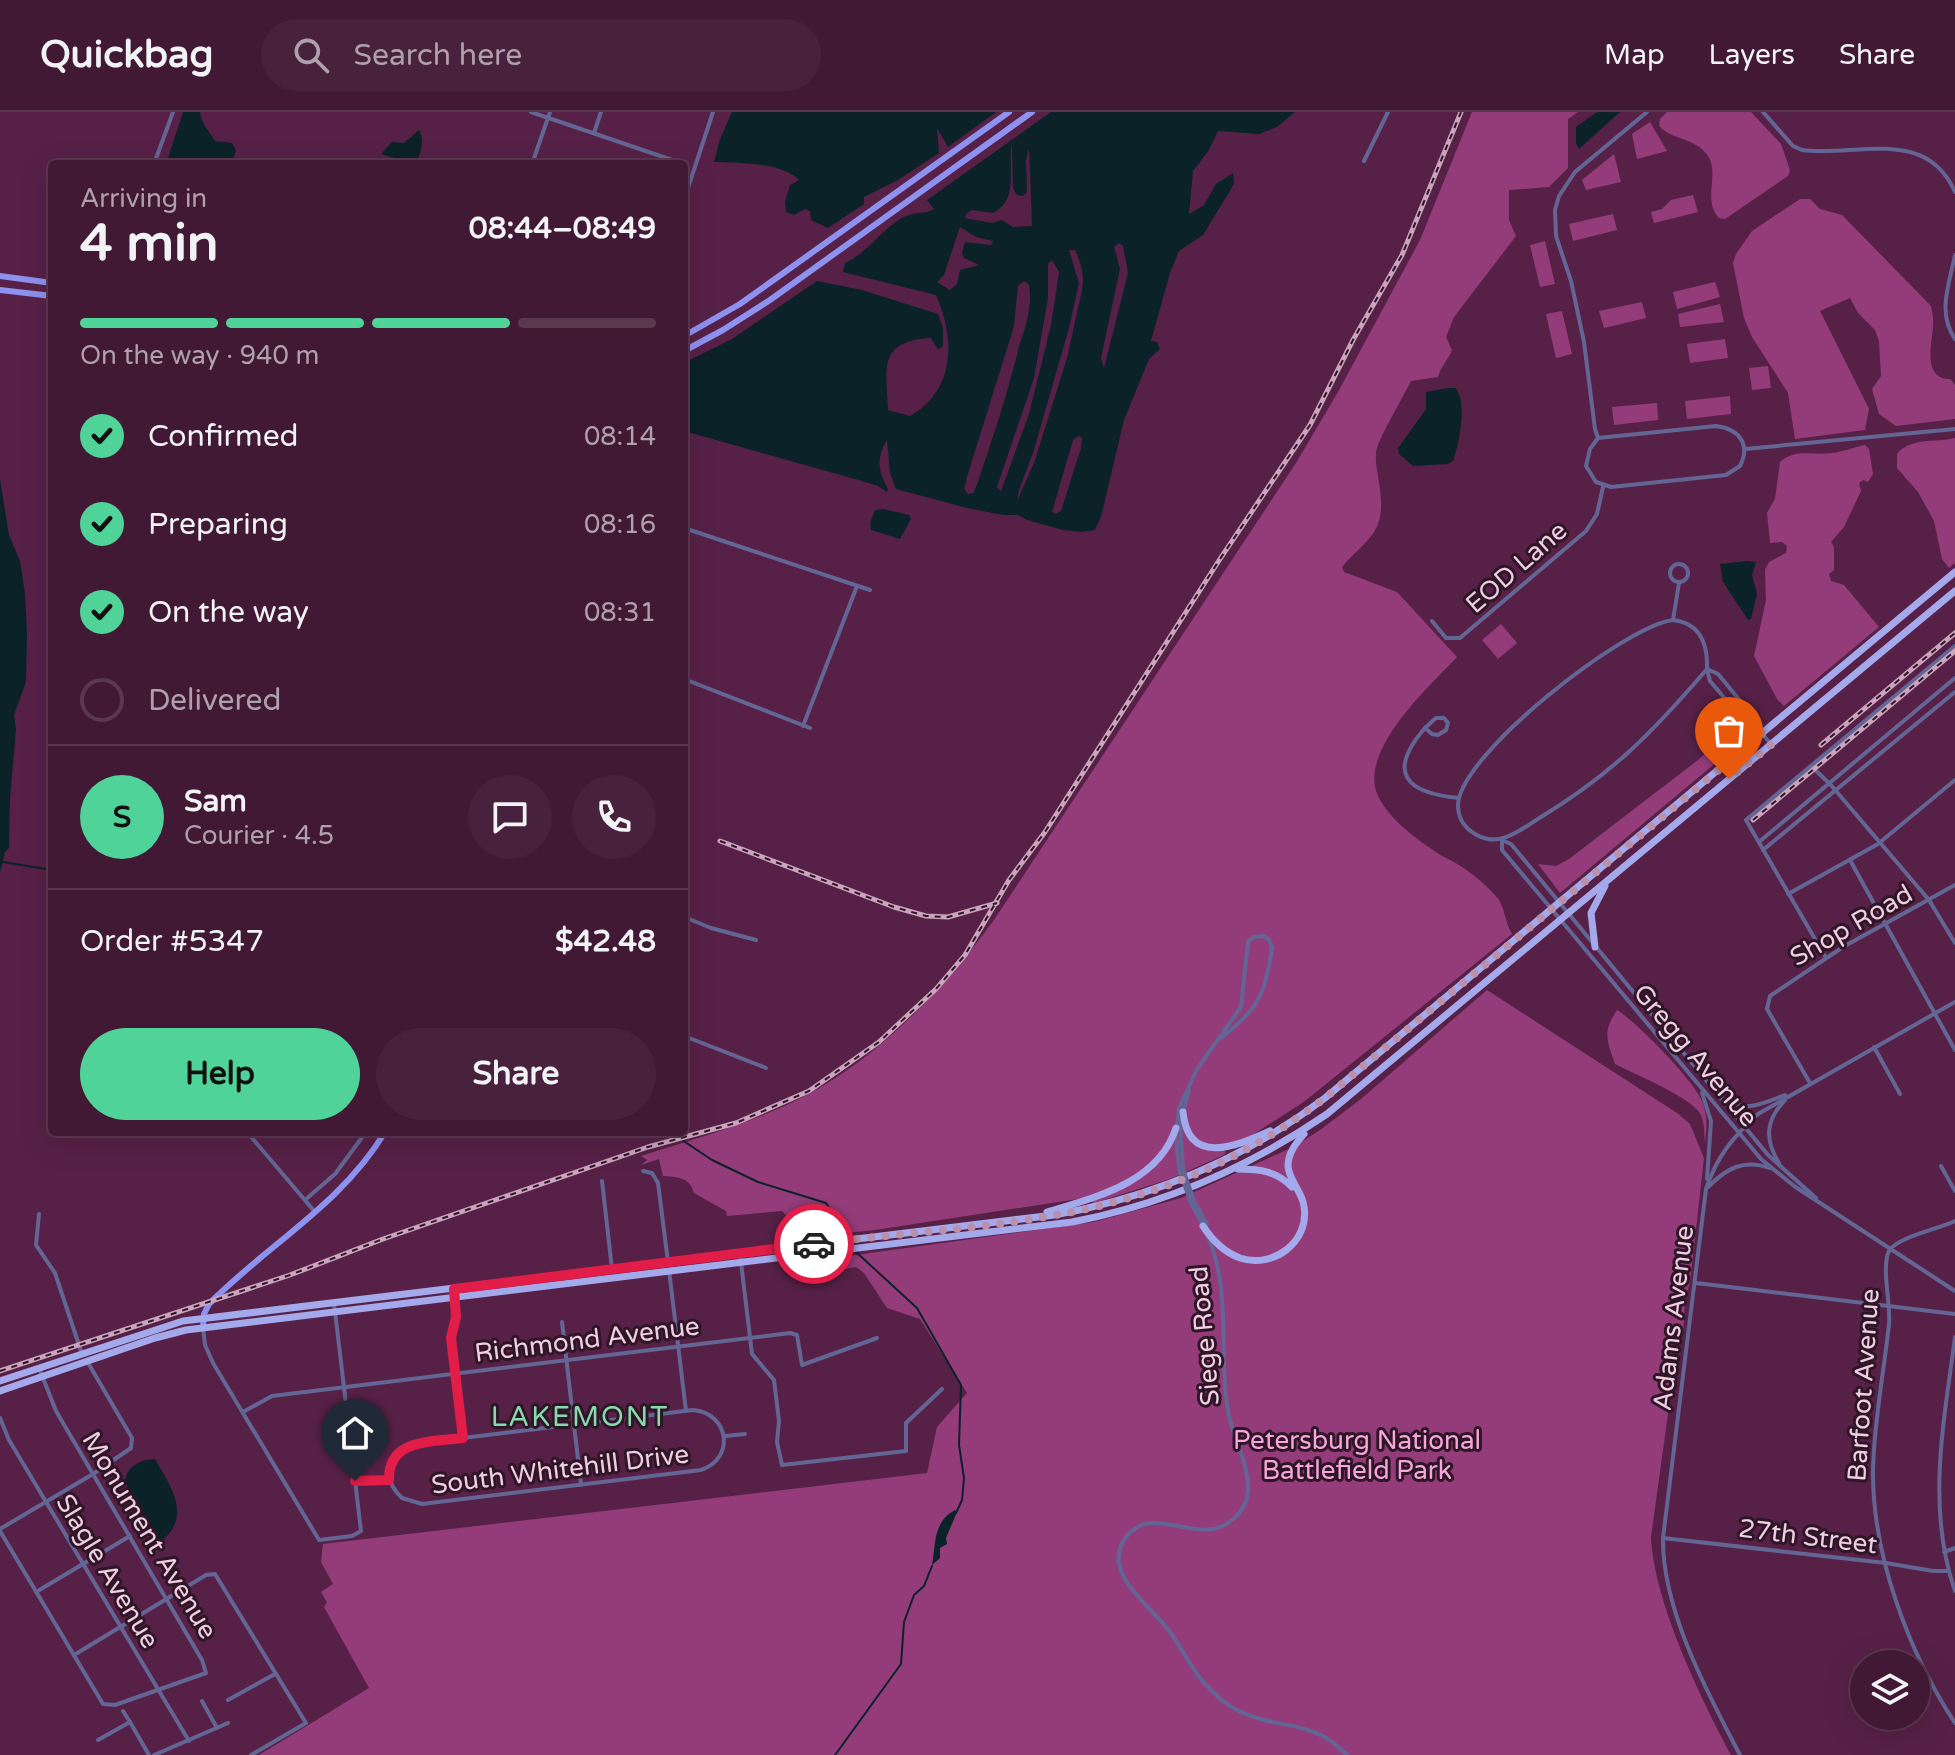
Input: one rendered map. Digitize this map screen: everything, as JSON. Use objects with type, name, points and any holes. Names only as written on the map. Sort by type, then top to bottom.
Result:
[{"type":"highway","points":[[0,1381],[168,1325],[204,1318],[1027,1219],[1103,1205],[1163,1187],[1222,1162],[1294,1120],[1344,1083],[1955,572]]},
{"type":"highway","points":[[0,1391],[173,1333],[203,1328],[1037,1227],[1104,1216],[1172,1196],[1236,1169],[1312,1124],[1955,591]]},
{"type":"highway","points":[[1595,947],[1591,913],[1611,877]]},
{"type":"highway","points":[[1183,1112],[1185,1126],[1192,1138],[1215,1149],[1242,1143],[1294,1120]]},
{"type":"highway","points":[[1205,1225],[1219,1246],[1242,1258],[1267,1260],[1290,1248],[1301,1231],[1305,1212],[1301,1195],[1289,1173],[1289,1159],[1296,1143],[1312,1124]]},
{"type":"highway","points":[[1027,1219],[1095,1198],[1134,1179],[1162,1155],[1176,1128]]},
{"type":"highway","points":[[1205,1225],[1225,1246],[1241,1255],[1253,1257],[1279,1252],[1297,1232],[1301,1211],[1299,1199],[1291,1185],[1269,1171],[1236,1169]]},
{"type":"main road","points":[[688,334],[752,296],[1009,112]]},
{"type":"main road","points":[[688,349],[733,325],[770,300],[1032,112]]},
{"type":"main road","points":[[0,276],[48,282]]},
{"type":"main road","points":[[0,290],[48,296]]},
{"type":"main road","points":[[203,1328],[207,1309],[214,1299],[352,1177],[382,1136]]},
{"type":"street","points":[[155,160],[173,112]]},
{"type":"street","points":[[531,112],[548,115],[672,160]]},
{"type":"street","points":[[594,133],[601,112]]},
{"type":"street","points":[[688,188],[713,112]]},
{"type":"street","points":[[1364,161],[1388,112]]},
{"type":"street","points":[[1598,438],[1581,327],[1554,226],[1555,210],[1559,196],[1575,172],[1647,112]]},
{"type":"street","points":[[1763,112],[1793,146],[1802,150],[1906,150],[1937,166],[1951,182],[1955,192]]},
{"type":"street","points":[[533,160],[548,115]]},
{"type":"street","points":[[688,166],[694,169]]},
{"type":"street","points":[[1955,255],[1944,313],[1946,326],[1955,339]]},
{"type":"street","points":[[1716,426],[1732,430],[1742,440],[1745,449],[1740,466],[1726,475],[1603,486],[1596,482],[1586,466],[1590,449],[1598,438],[1716,426]]},
{"type":"street","points":[[1745,449],[1955,429]]},
{"type":"street","name":"EOD Lane","points":[[1432,621],[1446,638],[1460,638],[1586,531],[1597,514],[1603,486]]},
{"type":"street","points":[[688,529],[870,590]]},
{"type":"street","points":[[1673,620],[1679,583],[1688,572],[1682,565],[1676,564],[1671,567],[1670,573],[1679,583]]},
{"type":"street","points":[[803,726],[857,586]]},
{"type":"street","points":[[1707,669],[1652,732],[1614,767],[1571,799],[1502,840],[1483,838],[1464,825],[1458,810],[1459,798],[1467,782],[1502,739],[1547,695],[1611,649],[1659,623],[1673,620],[1690,624],[1699,632],[1706,648],[1710,681],[1754,733],[1762,734]]},
{"type":"street","points":[[1826,958],[1746,820],[1955,646]]},
{"type":"street","points":[[1707,669],[1718,674],[1761,726],[1762,734],[1771,745]]},
{"type":"street","points":[[1759,842],[1955,678]]},
{"type":"street","points":[[688,681],[810,728]]},
{"type":"street","points":[[1763,850],[1955,692]]},
{"type":"street","points":[[1425,728],[1438,735],[1446,730],[1448,723],[1438,717],[1425,728],[1406,756],[1403,768],[1406,778],[1424,792],[1459,798]]},
{"type":"street","points":[[1811,766],[1929,900],[1955,943]]},
{"type":"street","points":[[1788,894],[1878,844],[1955,780]]},
{"type":"street","name":"Gregg Avenue","points":[[1829,1208],[1782,1169],[1595,947],[1564,916],[1551,910],[1502,850],[1502,840],[1511,844],[1559,903],[1564,916],[1601,968],[1738,1133],[1772,1169],[1829,1208],[1955,1291]]},
{"type":"street","points":[[1850,860],[1955,1050]]},
{"type":"street","name":"Shop Road","points":[[1810,1083],[1767,1009],[1767,1000],[1826,958],[1955,885]]},
{"type":"street","points":[[688,919],[756,940]]},
{"type":"street","name":"Siege Road","points":[[1221,1038],[1244,1020],[1257,1003],[1272,947],[1264,936],[1253,937],[1248,942],[1244,1000],[1239,1013],[1204,1058],[1181,1101],[1176,1128],[1181,1169],[1192,1202],[1205,1225],[1221,1278],[1227,1402],[1248,1482],[1247,1498],[1236,1517],[1220,1528],[1201,1530],[1155,1523],[1135,1528],[1126,1535],[1120,1547],[1119,1565],[1124,1578],[1170,1632],[1201,1678],[1223,1701],[1244,1713],[1318,1733],[1347,1755]]},
{"type":"street","points":[[1601,968],[1607,962]]},
{"type":"street","points":[[1244,1000],[1249,1005],[1257,1003]]},
{"type":"street","name":"Adams Avenue","points":[[1740,1755],[1691,1650],[1667,1587],[1663,1562],[1663,1538],[1706,1189],[1717,1158],[1758,1114],[1955,1002]]},
{"type":"street","points":[[688,1038],[766,1068]]},
{"type":"street","points":[[1874,1047],[1900,1094]]},
{"type":"street","name":"Siege Road","points":[[1181,1169],[1179,1142],[1192,1080]]},
{"type":"street","points":[[1699,1086],[1711,1121],[1706,1189]]},
{"type":"street","points":[[1716,1093],[1736,1106],[1750,1108],[1794,1091]]},
{"type":"street","points":[[1782,1169],[1769,1145],[1769,1124],[1779,1106],[1794,1091]]},
{"type":"street","points":[[250,1136],[315,1212]]},
{"type":"street","points":[[305,1200],[335,1174],[363,1136]]},
{"type":"street","points":[[1706,1189],[1727,1170],[1741,1164],[1754,1163],[1772,1169]]},
{"type":"street","points":[[1941,1166],[1955,1191]]},
{"type":"street","points":[[643,1171],[652,1173],[658,1183],[686,1411]]},
{"type":"street","points":[[602,1181],[613,1279]]},
{"type":"street","points":[[39,1214],[36,1245],[55,1273],[81,1353],[132,1438],[131,1448],[0,1530],[94,1693],[105,1706],[158,1690]]},
{"type":"street","points":[[1891,1248],[1899,1241],[1955,1221]]},
{"type":"street","name":"Barfoot Avenue","points":[[1891,1248],[1887,1261],[1889,1306],[1873,1468],[1877,1522],[1886,1563],[1913,1645],[1955,1723]]},
{"type":"street","points":[[740,1254],[749,1337],[755,1359],[774,1380],[779,1426],[777,1442],[780,1462],[784,1466],[906,1451],[906,1423],[942,1389]]},
{"type":"street","points":[[1696,1283],[1955,1314]]},
{"type":"street","points":[[454,1289],[456,1317],[451,1338],[463,1438]]},
{"type":"street","points":[[203,1328],[207,1352],[319,1540],[361,1533],[334,1303]]},
{"type":"street","points":[[562,1322],[581,1485]]},
{"type":"street","name":"Richmond Avenue","points":[[243,1412],[272,1396],[795,1333],[802,1365],[877,1338]]},
{"type":"street","points":[[1955,1337],[1938,1483],[1944,1552],[1955,1591]]},
{"type":"street","name":"Monument Avenue","points":[[39,1368],[56,1411],[207,1671],[158,1690]]},
{"type":"street","points":[[355,1481],[389,1480],[392,1460],[404,1448],[414,1444],[686,1411],[710,1415],[720,1423],[725,1436],[745,1434]]},
{"type":"street","name":"Slagle Avenue","points":[[0,1418],[9,1440],[189,1741]]},
{"type":"street","name":"South Whitehill Drive","points":[[389,1480],[402,1498],[417,1504],[581,1485],[707,1468],[723,1453],[725,1436]]},
{"type":"street","points":[[36,1592],[130,1536]]},
{"type":"street","name":"27th Street","points":[[1663,1538],[1949,1571]]},
{"type":"street","points":[[1944,1552],[1955,1548]]},
{"type":"street","points":[[74,1655],[213,1573],[306,1723],[251,1755]]},
{"type":"street","points":[[228,1700],[276,1673]]},
{"type":"street","points":[[202,1701],[217,1728]]},
{"type":"street","points":[[123,1711],[152,1755],[228,1723]]},
{"type":"street","points":[[98,1740],[130,1722]]},
{"type":"green space","points":[[1472,112],[1578,112],[1568,119],[1568,168],[1549,187],[1509,190],[1509,220],[1516,236],[1454,317],[1446,337],[1452,350],[1438,377],[1411,381],[1391,418],[1376,453],[1380,517],[1373,534],[1342,567],[1344,572],[1397,592],[1457,657],[1400,720],[1378,759],[1374,778],[1382,804],[1401,825],[1434,851],[1471,873],[1495,895],[1512,934],[1305,1101],[1223,1150],[1226,1152],[1224,1155],[1170,1179],[1094,1203],[1084,1198],[816,1236],[798,1229],[782,1211],[727,1216],[726,1211],[694,1193],[686,1181],[663,1176],[659,1159],[641,1165],[647,1160],[641,1156],[767,1113],[835,1078],[862,1060],[910,1018],[974,946],[1296,463],[1420,240]]},
{"type":"green space","points":[[1667,112],[1751,112],[1781,144],[1790,170],[1788,176],[1725,219],[1719,218],[1712,203],[1712,171],[1708,156],[1697,145],[1659,126],[1660,119]]},
{"type":"green space","points":[[1650,122],[1667,151],[1637,159],[1632,134]]},
{"type":"green space","points":[[1614,154],[1621,182],[1586,190],[1582,180]]},
{"type":"green space","points":[[1693,195],[1698,212],[1654,223],[1651,212],[1662,209],[1671,200]]},
{"type":"green space","points":[[1800,199],[1810,199],[1820,209],[1842,215],[1931,306],[1932,367],[1935,373],[1950,379],[1955,385],[1955,419],[1896,426],[1879,414],[1872,389],[1881,376],[1879,341],[1875,330],[1858,313],[1850,298],[1820,311],[1869,409],[1865,430],[1795,439],[1788,393],[1752,337],[1744,318],[1733,263],[1752,231]]},
{"type":"green space","points":[[1613,214],[1617,230],[1573,241],[1569,224]]},
{"type":"green space","points":[[1545,241],[1555,284],[1540,287],[1530,245]]},
{"type":"green space","points":[[1715,282],[1720,297],[1677,309],[1673,292]]},
{"type":"green space","points":[[1642,302],[1646,318],[1604,328],[1599,311]]},
{"type":"green space","points":[[1720,304],[1724,322],[1680,327],[1678,314]]},
{"type":"green space","points":[[1562,311],[1572,354],[1556,358],[1546,314]]},
{"type":"green space","points":[[1725,339],[1728,358],[1690,363],[1687,344]]},
{"type":"green space","points":[[1768,366],[1771,388],[1752,390],[1749,368]]},
{"type":"green space","points":[[1730,396],[1731,414],[1687,419],[1685,401]]},
{"type":"green space","points":[[1657,403],[1658,420],[1614,425],[1612,407]]},
{"type":"green space","points":[[1955,438],[1955,563],[1949,568],[1942,559],[1934,521],[1918,492],[1897,468],[1897,454],[1916,443]]},
{"type":"green space","points":[[1865,445],[1869,449],[1873,474],[1868,482],[1863,480],[1859,483],[1861,491],[1844,527],[1831,542],[1834,547],[1834,570],[1829,574],[1831,581],[1844,585],[1879,627],[1784,706],[1777,699],[1754,656],[1766,600],[1765,570],[1769,562],[1786,553],[1787,546],[1782,542],[1770,543],[1767,513],[1775,499],[1780,462],[1792,455],[1832,453]]},
{"type":"green space","points":[[1501,624],[1517,643],[1498,659],[1482,640]]},
{"type":"green space","points":[[1731,730],[1749,735],[1560,893],[1538,864],[1556,866],[1569,859],[1698,760]]},
{"type":"green space","name":"Petersburg National Battlefield Park","points":[[1487,990],[1677,1113],[1690,1124],[1704,1158],[1683,1335],[1676,1333],[1672,1353],[1676,1356],[1651,1537],[1660,1590],[1680,1649],[1731,1755],[259,1755],[369,1688],[324,1607],[327,1602],[321,1592],[333,1584],[321,1562],[323,1544],[927,1473],[937,1427],[967,1393],[920,1319],[887,1308],[864,1273],[856,1267],[841,1270],[835,1267],[834,1258],[1094,1222],[1181,1198],[1295,1146],[1320,1130],[1361,1099]]},
{"type":"green space","points":[[1617,1010],[1638,1026],[1695,1090],[1706,1115],[1705,1143],[1702,1119],[1693,1106],[1673,1092],[1615,1064],[1607,1037],[1609,1024]]},
{"type":"water","points":[[183,112],[200,112],[215,141],[232,143],[236,150],[233,160],[167,160]]},
{"type":"water","points":[[732,112],[996,112],[948,147],[937,128],[939,153],[898,180],[864,197],[864,204],[828,228],[811,220],[810,211],[805,209],[794,215],[786,212],[785,202],[790,185],[799,180],[791,174],[759,165],[714,162]]},
{"type":"water","points":[[1051,112],[1295,112],[1277,127],[1259,134],[1218,131],[1209,150],[1193,171],[1189,214],[1204,205],[1216,184],[1233,173],[1234,184],[1203,235],[1179,251],[1170,273],[1151,341],[1157,342],[1160,349],[1149,359],[1124,420],[1101,517],[1095,530],[1063,530],[1018,515],[967,508],[896,489],[890,473],[887,440],[880,464],[887,492],[862,481],[688,432],[688,361],[732,339],[817,281],[862,290],[938,314],[943,328],[943,346],[938,350],[931,338],[902,344],[889,359],[887,369],[888,410],[910,416],[925,405],[936,392],[947,362],[946,328],[936,295],[843,272],[845,263],[900,219],[934,209],[927,200]],"holes":[[[1012,144],[1013,188],[1017,195],[1023,196],[1027,192],[1026,160],[1029,148],[1032,226],[1013,227],[1002,220],[992,223],[965,218],[972,210],[993,213],[1007,200]],[[960,227],[976,237],[993,241],[991,245],[965,242],[964,258],[979,265],[960,270],[957,284],[950,290],[937,282],[944,275]],[[1119,243],[1123,246],[1128,273],[1104,368],[1101,358],[1120,269],[1114,247]],[[1069,250],[1075,250],[1083,285],[1067,358],[1034,463],[1018,499],[1069,328],[1079,283]],[[1052,260],[1059,272],[1051,325],[1029,414],[1001,491],[997,487],[1034,378],[1048,298],[1048,264]],[[1024,281],[1029,285],[1026,325],[982,470],[973,493],[968,494],[964,489],[967,477],[1014,326],[1018,286]],[[1079,436],[1082,438],[1081,448],[1061,511],[1056,514],[1052,512],[1073,440]]]},
{"type":"water","points":[[1597,112],[1620,112],[1579,149],[1576,127]]},
{"type":"water","points":[[419,130],[422,138],[417,160],[401,160],[381,154],[392,142],[404,143]]},
{"type":"water","points":[[1455,388],[1459,394],[1462,412],[1453,461],[1413,466],[1399,454],[1398,448],[1426,409],[1426,392]]},
{"type":"water","points":[[0,479],[9,535],[20,561],[27,634],[26,682],[14,715],[16,729],[9,848],[5,852],[0,873]]},
{"type":"water","points":[[875,510],[909,515],[911,519],[900,539],[871,530]]},
{"type":"water","points":[[1756,562],[1752,575],[1757,594],[1751,619],[1748,620],[1723,582],[1720,564]]},
{"type":"water","points":[[155,1459],[173,1493],[177,1514],[169,1534],[158,1544],[149,1535],[125,1481],[136,1464]]},
{"type":"water","points":[[955,1510],[957,1512],[946,1538],[947,1544],[940,1548],[940,1558],[932,1565],[939,1527]]},
{"type":"waterway","points":[[3,862],[48,869]]},
{"type":"waterway","points":[[682,1140],[712,1160],[758,1182],[826,1203],[847,1237]]},
{"type":"waterway","points":[[856,1252],[917,1308],[961,1385],[959,1445],[964,1478],[962,1500],[956,1513]]},
{"type":"waterway","points":[[835,1755],[901,1664],[904,1622],[914,1595],[924,1586],[932,1566]]},
{"type":"railway","points":[[0,1371],[290,1275],[383,1239],[648,1147],[736,1123],[809,1091],[879,1042],[936,989],[965,955],[1009,880],[1045,832],[1310,425],[1353,340],[1402,255],[1461,112]]},
{"type":"railway","points":[[1821,745],[1955,633]]},
{"type":"railway","points":[[1753,820],[1955,651]]},
{"type":"railway","points":[[720,841],[894,907],[926,916],[948,917],[997,903]]},
{"type":"way so far","points":[[814,1244],[938,1231],[1085,1209],[1131,1198],[1222,1162],[1272,1135],[1325,1098],[1762,734],[1771,745],[1729,779]]},
{"type":"district","name":"LAKEMONT","points":[[580,1416]]},
{"type":"route","points":[[355,1481],[389,1480],[392,1460],[399,1451],[410,1445],[463,1438],[451,1338],[456,1317],[454,1289],[814,1244]]}]
